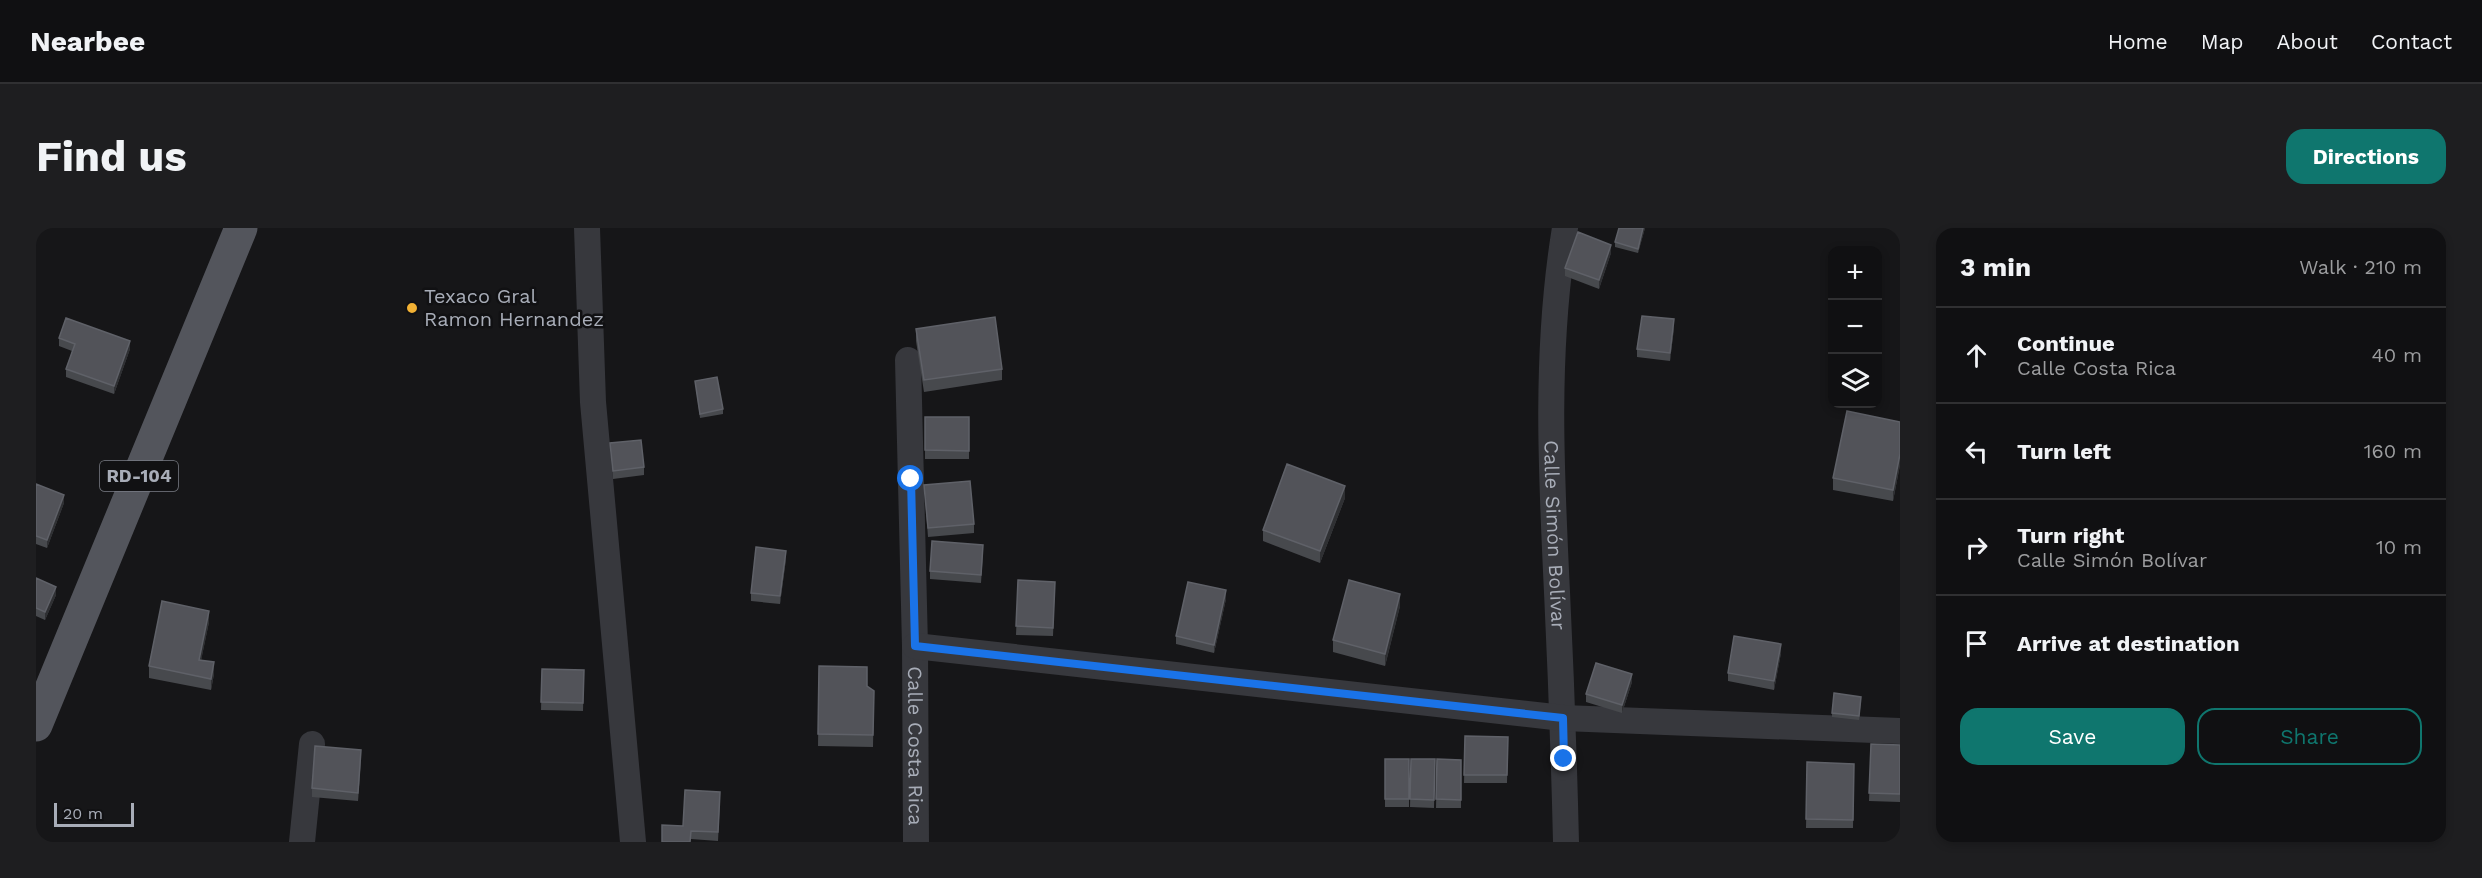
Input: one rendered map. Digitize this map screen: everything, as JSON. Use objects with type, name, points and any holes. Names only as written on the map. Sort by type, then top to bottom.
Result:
[{"type":"main road","name":"RD-104","points":[[36,725],[241,228]]},
{"type":"street","points":[[587,228],[593,402],[633,842]]},
{"type":"street","name":"Calle Simón Bolívar","points":[[1565,228],[1557,277],[1550,361],[1566,842]]},
{"type":"street","name":"Calle Costa Rica","points":[[908,360],[915,646],[916,842]]},
{"type":"street","points":[[915,646],[1563,718],[1900,731]]},
{"type":"street","points":[[302,842],[312,744]]},
{"type":"building","points":[[1619,228],[1643,228],[1638,249],[1615,242]]},
{"type":"building","points":[[1578,232],[1611,245],[1599,280],[1565,268]]},
{"type":"building","points":[[1642,316],[1674,319],[1670,353],[1637,349]]},
{"type":"building","points":[[995,317],[1002,369],[924,380],[916,329]]},
{"type":"building","points":[[66,318],[130,341],[114,386],[66,369],[75,344],[59,338]]},
{"type":"building","points":[[717,377],[723,409],[700,414],[695,381]]},
{"type":"building","points":[[1847,411],[1900,422],[1900,454],[1893,490],[1833,478]]},
{"type":"building","points":[[925,417],[969,417],[969,451],[925,450]]},
{"type":"building","points":[[641,440],[644,467],[613,471],[610,443]]},
{"type":"building","points":[[1287,464],[1345,486],[1320,551],[1263,530]]},
{"type":"building","points":[[970,481],[974,524],[928,528],[924,485]]},
{"type":"building","points":[[36,484],[64,495],[47,540],[36,536]]},
{"type":"building","points":[[932,541],[983,545],[981,575],[930,571]]},
{"type":"building","points":[[756,547],[786,551],[780,596],[751,593]]},
{"type":"building","points":[[36,578],[56,587],[45,612],[36,608]]},
{"type":"building","points":[[1018,580],[1055,582],[1053,628],[1016,626]]},
{"type":"building","points":[[1349,580],[1400,594],[1385,654],[1333,640]]},
{"type":"building","points":[[1188,582],[1226,590],[1214,645],[1176,636]]},
{"type":"building","points":[[162,601],[209,611],[199,660],[214,662],[211,679],[149,666]]},
{"type":"building","points":[[1734,636],[1781,644],[1774,681],[1728,673]]},
{"type":"building","points":[[1596,663],[1632,674],[1622,705],[1586,694]]},
{"type":"building","points":[[819,666],[867,667],[867,686],[874,691],[873,735],[818,734]]},
{"type":"building","points":[[542,669],[584,670],[583,703],[541,702]]},
{"type":"building","points":[[1834,693],[1861,697],[1859,716],[1832,713]]},
{"type":"building","points":[[1465,736],[1508,737],[1507,775],[1464,775]]},
{"type":"building","points":[[1871,744],[1900,745],[1900,794],[1869,793]]},
{"type":"building","points":[[315,746],[361,750],[358,793],[312,788]]},
{"type":"building","points":[[1385,759],[1409,759],[1409,799],[1385,799]]},
{"type":"building","points":[[1411,759],[1435,759],[1434,800],[1410,799]]},
{"type":"building","points":[[1437,759],[1461,760],[1461,800],[1436,799]]},
{"type":"building","points":[[1807,762],[1854,764],[1853,820],[1806,819]]},
{"type":"building","points":[[685,790],[720,792],[718,832],[691,831],[690,842],[662,842],[662,825],[683,826]]},
{"type":"place","name":"Texaco Gral Ramon Hernandez","points":[[412,308]]},
{"type":"route","points":[[911,479],[915,646],[1563,718],[1564,759]]}]
